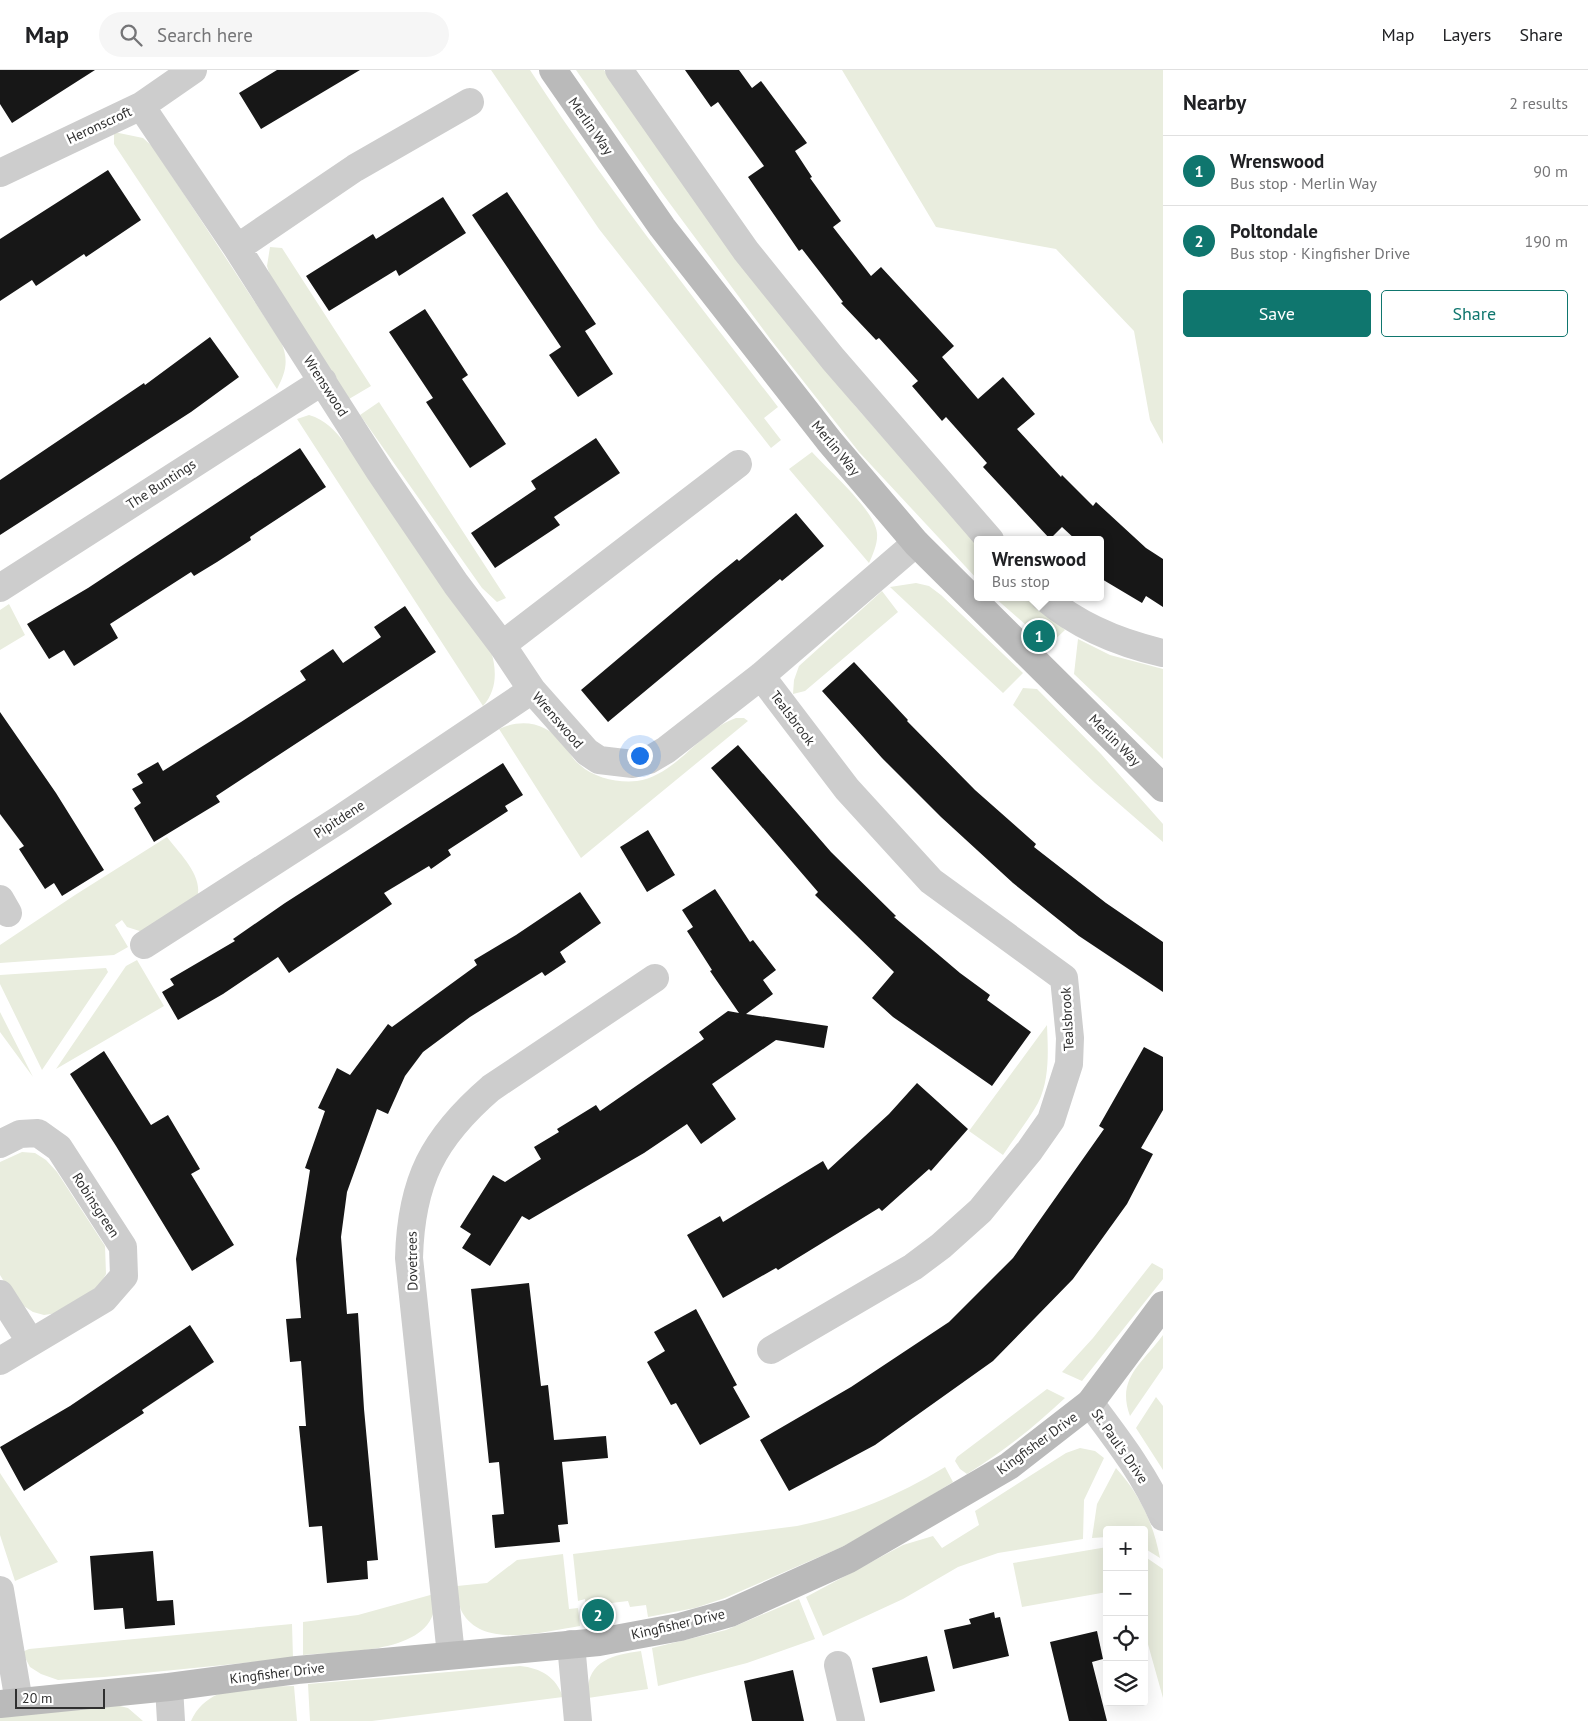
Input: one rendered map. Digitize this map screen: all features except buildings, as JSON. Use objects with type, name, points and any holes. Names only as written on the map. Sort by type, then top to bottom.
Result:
[{"type":"street","name":"Heronscroft","points":[[0,173],[141,106],[193,70]]},
{"type":"street","name":"Merlin Way","points":[[553,70],[662,227],[757,351],[830,442],[916,542],[974,600]]},
{"type":"street","points":[[619,70],[746,251],[833,359],[987,536]]},
{"type":"street","points":[[237,248],[355,168],[470,102]]},
{"type":"street","name":"Wrenswood","points":[[141,106],[237,248],[456,584],[502,645],[532,690],[587,752],[599,760],[632,764],[649,760],[666,750],[762,676],[916,542]]},
{"type":"street","name":"The Buntings","points":[[0,588],[323,381]]},
{"type":"street","points":[[502,645],[738,464]]},
{"type":"street","name":"Merlin Way","points":[[975,601],[1163,788]]},
{"type":"street","points":[[1049,601],[1081,624],[1127,645],[1163,653]]},
{"type":"street","name":"Tealsbrook","points":[[762,676],[847,789],[931,881],[1064,978],[1070,1038],[1069,1064],[1052,1120],[980,1211],[941,1246],[913,1267],[771,1350]]},
{"type":"street","name":"Pipitdene","points":[[144,945],[348,814],[532,690]]},
{"type":"street","name":"Dovetrees","points":[[451,1655],[410,1258],[413,1215],[418,1191],[437,1145],[468,1107],[491,1088],[655,978]]},
{"type":"street","name":"Robinsgreen","points":[[0,1144],[20,1134],[38,1134],[59,1148],[123,1248],[124,1276],[104,1299],[30,1341],[0,1361]]},
{"type":"street","points":[[0,1294],[30,1341]]},
{"type":"street","name":"Kingfisher Drive","points":[[10,1703],[169,1687],[297,1670],[598,1642],[680,1627],[730,1613],[849,1559],[1009,1466],[1090,1403],[1163,1305]]},
{"type":"street","name":"St. Paul's Drive","points":[[1090,1403],[1118,1440],[1151,1490],[1163,1517]]},
{"type":"street","points":[[0,1590],[10,1703]]},
{"type":"street","points":[[571,1644],[578,1721]]},
{"type":"street","points":[[838,1665],[851,1721]]},
{"type":"street","points":[[169,1687],[171,1721]]},
{"type":"shaded area","points":[[491,70],[530,70],[619,199],[778,407],[764,418],[781,440],[771,448],[599,229]]},
{"type":"shaded area","points":[[576,70],[604,70],[856,407],[974,540],[974,576],[859,452],[771,340],[662,193]]},
{"type":"shaded area","points":[[842,70],[1163,70],[1163,444],[1150,420],[1134,331],[1056,249],[936,227]]},
{"type":"shaded area","points":[[114,132],[143,138],[153,147],[281,342],[286,360],[283,377],[277,389],[114,144]]},
{"type":"shaded area","points":[[270,247],[282,248],[371,386],[349,399],[271,279],[267,266]]},
{"type":"shaded area","points":[[379,402],[506,598],[497,602],[482,588],[360,415]]},
{"type":"shaded area","points":[[309,415],[325,423],[345,443],[491,651],[495,680],[488,700],[483,706],[297,419]]},
{"type":"shaded area","points":[[812,452],[860,502],[874,524],[877,541],[869,563],[789,469]]},
{"type":"shaded area","points":[[916,583],[929,586],[941,595],[1023,673],[1003,693],[890,587]]},
{"type":"shaded area","points":[[882,591],[898,612],[805,691],[793,694],[794,680],[799,666]]},
{"type":"shaded area","points":[[999,601],[1034,601],[1065,630],[1049,645]]},
{"type":"shaded area","points":[[9,604],[25,635],[0,650],[0,610]]},
{"type":"shaded area","points":[[1078,639],[1110,655],[1163,669],[1163,759],[1074,674]]},
{"type":"shaded area","points":[[1023,688],[1037,689],[1101,754],[1163,824],[1163,842],[1095,783],[1013,705]]},
{"type":"shaded area","points":[[736,718],[744,718],[748,721],[581,858],[499,729],[526,723],[542,727],[557,737],[575,761],[586,770],[607,779],[637,781],[651,777],[664,770],[711,732]]},
{"type":"shaded area","points":[[167,837],[194,873],[197,881],[197,898],[146,933],[127,927],[122,920],[115,925],[128,947],[114,955],[0,963],[0,945]]},
{"type":"shaded area","points":[[137,960],[164,1006],[56,1069],[126,966]]},
{"type":"shaded area","points":[[106,968],[108,972],[42,1070],[0,984],[0,975]]},
{"type":"shaded area","points":[[0,1012],[33,1077],[0,1032]]},
{"type":"shaded area","points":[[1047,1025],[1047,1064],[1042,1094],[1034,1110],[1003,1155],[969,1131]]},
{"type":"shaded area","points":[[22,1152],[35,1153],[46,1160],[57,1172],[105,1246],[106,1274],[99,1286],[58,1313],[44,1315],[33,1312],[16,1301],[0,1275],[0,1162]]},
{"type":"shaded area","points":[[1152,1263],[1163,1269],[1163,1279],[1082,1381],[1062,1372],[1093,1338]]},
{"type":"shaded area","points":[[1163,1335],[1163,1368],[1130,1416],[1126,1391],[1129,1381],[1133,1372]]},
{"type":"shaded area","points":[[1047,1389],[1065,1398],[1030,1429],[993,1457],[967,1474],[960,1469],[955,1461],[957,1457]]},
{"type":"shaded area","points":[[1156,1397],[1163,1406],[1163,1470],[1136,1428]]},
{"type":"shaded area","points":[[1080,1448],[1095,1451],[1104,1458],[1084,1500],[1083,1539],[998,1553],[958,1567],[903,1599],[823,1636],[806,1597],[903,1545],[933,1536],[942,1548],[979,1525],[975,1511],[1066,1453]]},
{"type":"shaded area","points":[[945,1467],[953,1482],[902,1514],[842,1547],[725,1598],[695,1608],[648,1617],[646,1605],[630,1607],[628,1601],[586,1606],[585,1599],[578,1601],[573,1554],[797,1526],[837,1516],[892,1496]]},
{"type":"shaded area","points":[[1116,1468],[1139,1499],[1154,1533],[1160,1558],[1148,1550],[1148,1526],[1103,1526],[1103,1537],[1092,1538],[1097,1504]]},
{"type":"shaded area","points":[[0,1473],[58,1562],[15,1581],[0,1535]]},
{"type":"shaded area","points":[[1103,1548],[1103,1593],[1022,1607],[1013,1563]]},
{"type":"shaded area","points":[[563,1554],[569,1609],[578,1608],[580,1626],[533,1634],[500,1634],[485,1631],[472,1624],[462,1612],[457,1586],[487,1583],[517,1560]]},
{"type":"shaded area","points":[[1148,1559],[1163,1569],[1163,1698],[1148,1644]]},
{"type":"shaded area","points":[[434,1594],[434,1610],[427,1625],[415,1635],[398,1643],[358,1651],[303,1655],[303,1622],[358,1615]]},
{"type":"shaded area","points":[[799,1599],[815,1639],[747,1663],[658,1686],[652,1648],[726,1630]]},
{"type":"shaded area","points":[[292,1624],[293,1658],[58,1680],[41,1674],[30,1667],[22,1652],[29,1649]]},
{"type":"shaded area","points":[[641,1651],[648,1689],[588,1698],[588,1686],[591,1676],[602,1662],[620,1655]]},
{"type":"shaded area","points":[[520,1666],[541,1671],[547,1675],[556,1684],[563,1697],[372,1721],[310,1721],[308,1684]]},
{"type":"shaded area","points":[[294,1686],[297,1721],[191,1721],[199,1708],[209,1699],[222,1693],[250,1687]]},
{"type":"shaded area","points":[[112,1704],[128,1708],[143,1721],[0,1721],[0,1716]]},
{"type":"place","name":"Wrenswood","points":[[1039,636]]},
{"type":"place","name":"Poltondale","points":[[598,1615]]}]
